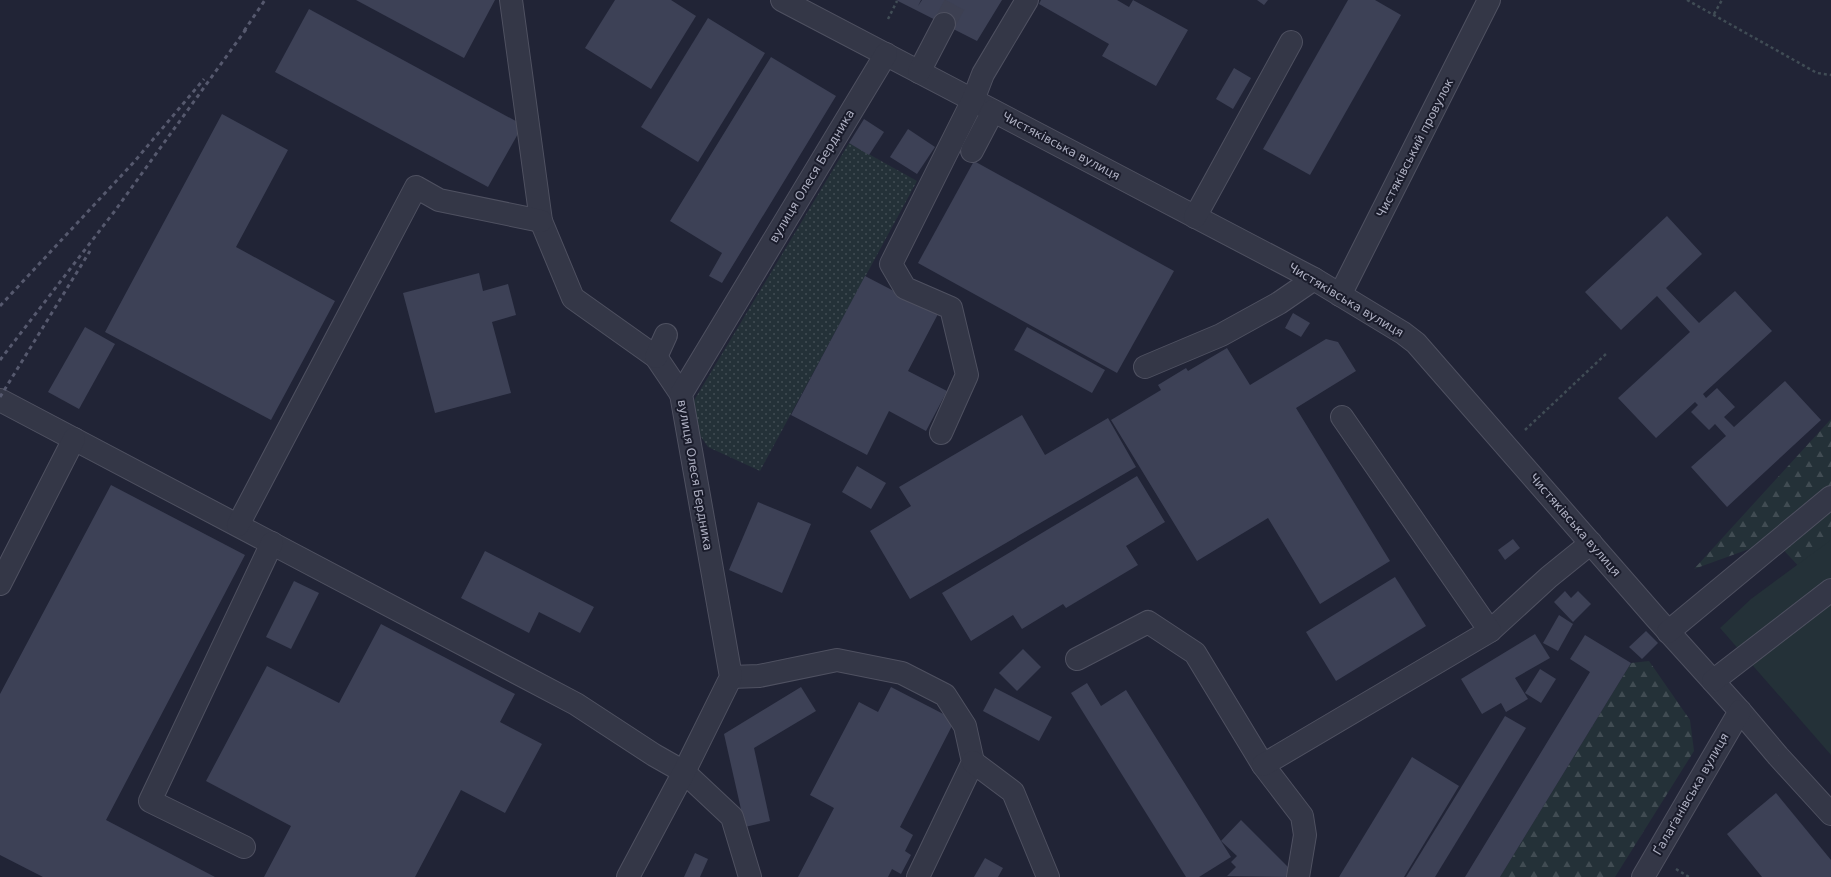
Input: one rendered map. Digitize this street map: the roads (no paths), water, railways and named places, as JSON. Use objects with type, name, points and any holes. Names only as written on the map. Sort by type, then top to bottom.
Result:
[{"type":"street","points":[[511,0],[541,221],[573,298],[656,358],[681,394]]},
{"type":"street","name":"Чистяківська вулиця","points":[[782,0],[1314,279],[1403,333],[1416,343],[1668,632],[1831,814]]},
{"type":"street","points":[[941,433],[967,375],[951,308],[905,288],[891,264],[973,100],[983,74],[1027,0]]},
{"type":"street","name":"Чистяківський провулок","points":[[1340,295],[1489,0]]},
{"type":"street","points":[[919,72],[944,24]]},
{"type":"street","points":[[1195,217],[1291,42]]},
{"type":"street","name":"вулиця Олеся Бердника","points":[[731,677],[681,394],[886,54]]},
{"type":"street","points":[[972,151],[993,111]]},
{"type":"street","points":[[238,525],[416,188],[439,200],[541,221]]},
{"type":"street","points":[[1145,367],[1221,335],[1279,303],[1314,279]]},
{"type":"street","points":[[656,358],[666,335]]},
{"type":"street","points":[[0,400],[576,704],[654,755],[684,772],[732,817],[750,877]]},
{"type":"street","points":[[1342,417],[1490,631]]},
{"type":"street","points":[[0,584],[74,439]]},
{"type":"street","points":[[1668,632],[1831,496]]},
{"type":"street","points":[[244,847],[150,801],[272,543]]},
{"type":"street","points":[[1264,765],[1490,631],[1549,577],[1590,543]]},
{"type":"street","points":[[1713,681],[1831,590]]},
{"type":"street","points":[[1077,659],[1148,622],[1195,653],[1264,765],[1302,816],[1305,835],[1298,877]]},
{"type":"street","points":[[628,877],[684,772],[731,677],[759,676],[837,660],[902,673],[945,695],[965,726],[973,762],[918,877]]},
{"type":"street","name":"Ґалаґанівська вулиця","points":[[1642,877],[1740,711]]},
{"type":"street","points":[[973,762],[1013,792],[1048,877]]},
{"type":"tunnel","points":[[944,24],[957,0]]},
{"type":"railway","points":[[244,31],[265,0]]},
{"type":"railway","points":[[0,360],[114,212],[247,28]]},
{"type":"railway","points":[[0,306],[134,162],[204,79]]},
{"type":"railway","points":[[0,397],[90,251]]}]
